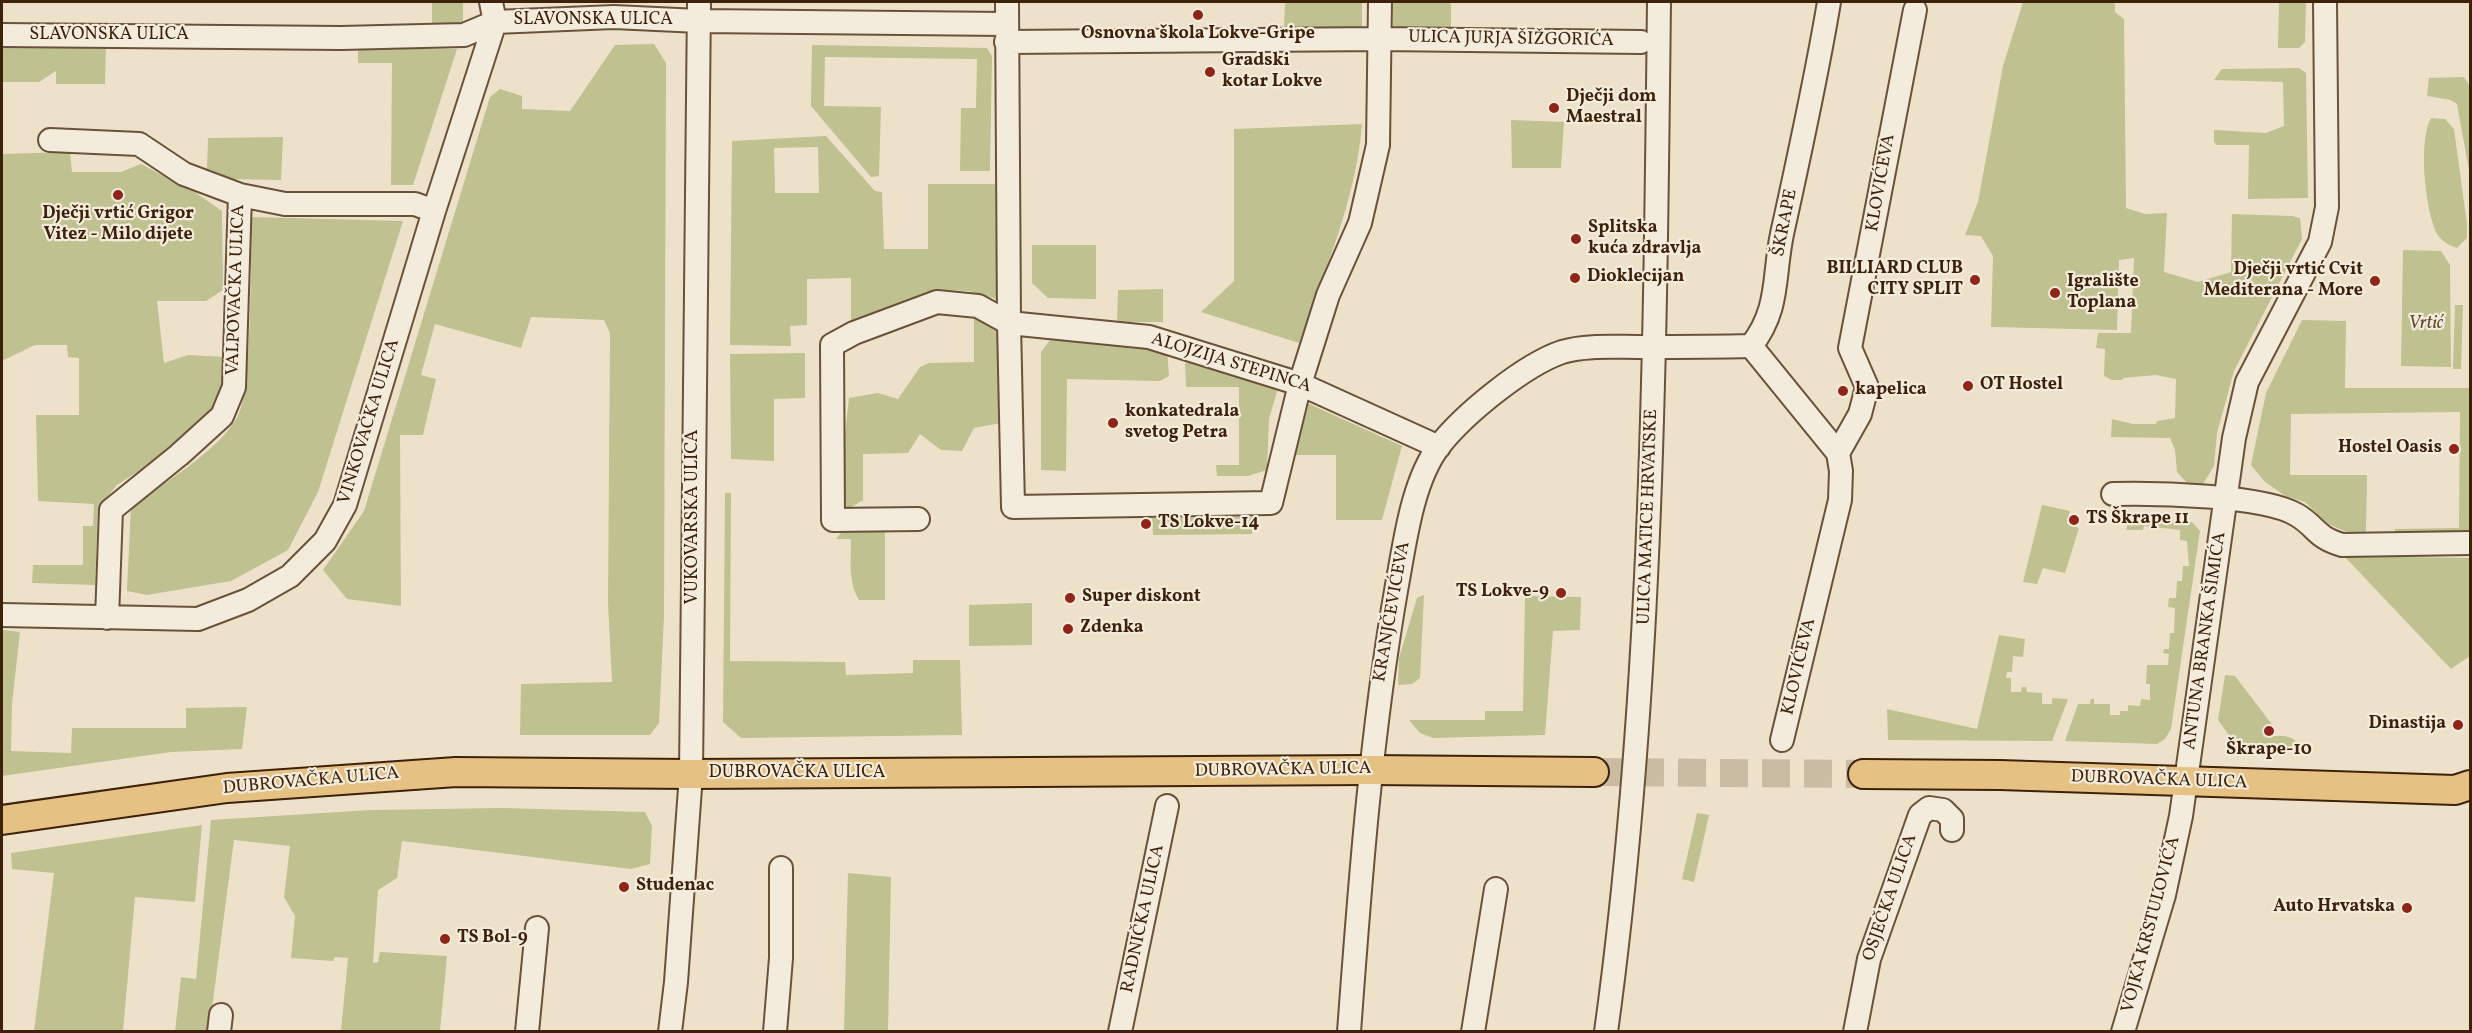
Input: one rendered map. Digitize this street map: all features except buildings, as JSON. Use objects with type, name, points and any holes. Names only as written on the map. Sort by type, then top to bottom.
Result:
[{"type":"main road","name":"DUBROVAČKA ULICA","points":[[2,820],[227,788],[456,772],[691,774],[1370,770],[1594,772]]},
{"type":"main road","name":"DUBROVAČKA ULICA","points":[[1863,774],[2012,776],[2465,790]]},
{"type":"street","points":[[1007,2],[1009,323],[1013,507],[1271,503],[1300,384],[1328,295],[1362,215],[1378,145],[1380,2]]},
{"type":"street","name":"ULICA MATICE HRVATSKE","points":[[1606,1032],[1622,915],[1638,736],[1649,567],[1659,2]]},
{"type":"street","name":"ŠKRAPE","points":[[1751,346],[1763,331],[1773,308],[1779,248],[1812,106],[1830,2]]},
{"type":"street","name":"ANTUNA BRANKA ŠIMIĆA","points":[[2187,783],[2234,438],[2247,382],[2315,256],[2327,207],[2325,2]]},
{"type":"street","name":"KLOVIĆEVA","points":[[1782,740],[1840,500],[1841,471],[1838,453],[1865,400],[1868,387],[1850,348],[1915,10]]},
{"type":"street","name":"SLAVONSKA ULICA","points":[[2,35],[341,38],[464,35],[493,12],[614,17],[699,11],[1006,33],[1380,39]]},
{"type":"street","name":"VUKOVARSKA ULICA","points":[[670,1032],[676,982],[691,774],[699,11]]},
{"type":"street","name":"VINKOVAČKA ULICA","points":[[2,615],[198,619],[248,600],[290,576],[325,542],[345,505],[493,12]]},
{"type":"street","name":"ULICA JURJA ŠIŽGORIĆA","points":[[1380,39],[1641,42]]},
{"type":"street","name":"VALPOVAČKA ULICA","points":[[50,140],[139,144],[184,174],[240,195],[285,204],[414,204],[434,211]]},
{"type":"street","name":"VALPOVAČKA ULICA","points":[[107,618],[111,510],[179,455],[222,416],[234,387],[240,195]]},
{"type":"street","points":[[918,519],[833,520],[832,345],[854,333],[937,302],[978,306],[1009,323]]},
{"type":"street","name":"ALOJZIJA STEPINCA","points":[[1009,323],[1149,337],[1300,384],[1439,447]]},
{"type":"street","points":[[1654,347],[1751,346],[1838,453]]},
{"type":"street","name":"KRANJČEVIĆEVA","points":[[1349,1032],[1370,770],[1387,645],[1408,525],[1420,484],[1439,447],[1471,414],[1525,369],[1563,352],[1609,347],[1654,347]]},
{"type":"street","points":[[2113,494],[2226,499],[2268,505],[2297,515],[2324,539],[2342,545],[2470,543]]},
{"type":"street","name":"VOJKA KRSTULOVIĆA","points":[[2123,1032],[2164,895],[2187,783]]},
{"type":"street","name":"RADNIČKA ULICA","points":[[1120,1032],[1167,806]]},
{"type":"street","name":"OSJEČKA ULICA","points":[[1855,1032],[1869,958],[1890,906],[1920,815],[1929,808],[1943,810],[1952,819],[1952,830]]},
{"type":"street","points":[[775,1032],[781,958],[781,868]]},
{"type":"street","points":[[1473,1032],[1496,889]]},
{"type":"street","points":[[527,1032],[537,928]]},
{"type":"green space","points":[[432,2],[463,2],[463,23],[432,25]]},
{"type":"green space","points":[[1285,2],[1362,2],[1362,28],[1284,29]]},
{"type":"green space","points":[[1393,2],[1451,2],[1451,28],[1393,27]]},
{"type":"green space","points":[[2023,2],[2115,2],[2115,12],[2124,19],[2126,208],[2145,214],[2167,213],[2164,272],[2198,282],[2231,272],[2232,214],[2300,218],[2302,239],[2234,371],[2217,433],[2214,466],[2203,484],[2187,483],[2177,472],[2175,450],[2170,438],[2111,437],[2112,419],[2133,424],[2156,424],[2157,421],[2175,418],[2176,379],[2156,375],[2112,380],[2104,376],[2105,349],[2096,348],[2098,333],[2131,333],[2134,258],[2119,260],[2117,330],[1991,327],[1993,256],[1981,236],[1965,235],[1978,202],[2003,66]]},
{"type":"green space","points":[[2279,2],[2306,2],[2305,42],[2299,48],[2278,48]]},
{"type":"green space","points":[[106,44],[105,84],[56,84],[56,71],[39,82],[2,82],[2,45]]},
{"type":"green space","points":[[654,44],[666,63],[664,616],[659,723],[650,735],[520,735],[521,684],[612,682],[608,603],[610,333],[604,320],[531,317],[521,348],[435,324],[421,375],[436,379],[423,435],[400,435],[401,606],[347,599],[323,570],[364,511],[490,97],[500,89],[522,96],[522,109],[570,111],[615,45]]},
{"type":"green space","points":[[812,45],[987,48],[992,56],[990,171],[960,171],[961,108],[976,108],[977,59],[825,57],[824,106],[881,107],[879,176],[871,177],[811,106]]},
{"type":"green space","points":[[358,48],[457,49],[413,185],[391,185],[392,63],[358,63]]},
{"type":"green space","points":[[2299,68],[2306,73],[2308,198],[2248,199],[2249,145],[2217,145],[2214,142],[2214,130],[2266,133],[2284,126],[2283,82],[2214,80],[2222,69]]},
{"type":"green space","points":[[2464,77],[2470,86],[2470,176],[2457,104],[2451,100],[2427,96],[2429,78]]},
{"type":"green space","points":[[2431,118],[2445,119],[2454,129],[2467,224],[2467,238],[2457,248],[2445,242],[2438,235],[2429,207],[2424,158],[2427,128]]},
{"type":"green space","points":[[1511,120],[1564,122],[1561,168],[1512,168]]},
{"type":"green space","points":[[1362,124],[1359,152],[1346,208],[1299,343],[1201,312],[1234,281],[1234,129]]},
{"type":"green space","points":[[826,136],[875,191],[882,192],[884,249],[928,249],[928,184],[995,184],[997,299],[969,291],[936,290],[851,324],[851,278],[807,279],[807,325],[790,326],[791,346],[730,345],[732,141]],"holes":[[[818,147],[819,193],[775,193],[774,148]]]},
{"type":"green space","points":[[283,137],[281,180],[229,179],[207,169],[208,138]]},
{"type":"green space","points":[[70,152],[72,172],[121,172],[141,164],[196,193],[222,211],[223,290],[206,301],[157,301],[164,363],[188,355],[225,357],[224,390],[213,410],[176,447],[117,485],[98,508],[95,585],[32,583],[33,565],[83,565],[83,526],[93,526],[94,504],[38,501],[36,415],[79,415],[79,358],[68,357],[67,345],[35,345],[2,361],[2,154]]},
{"type":"green space","points":[[252,217],[403,221],[318,492],[288,550],[231,581],[147,595],[127,591],[131,505],[203,455],[228,431],[237,418],[246,381],[250,322]]},
{"type":"green space","points":[[1032,245],[1096,245],[1096,299],[1048,298],[1032,283]]},
{"type":"green space","name":"Vrtić","points":[[2403,250],[2441,251],[2450,265],[2451,367],[2401,366]]},
{"type":"green space","points":[[1163,289],[1163,322],[1117,322],[1118,290]]},
{"type":"green space","points":[[2455,305],[2463,305],[2461,369],[2453,369]]},
{"type":"green space","points":[[985,316],[1002,330],[1001,423],[974,428],[962,451],[941,450],[920,434],[908,453],[863,454],[863,500],[842,513],[840,481],[849,398],[878,393],[898,399],[920,367],[929,363],[974,362],[974,317]]},
{"type":"green space","points":[[2302,320],[2346,321],[2345,388],[2470,388],[2470,540],[2395,539],[2395,529],[2459,528],[2460,412],[2291,414],[2290,475],[2367,475],[2366,533],[2349,533],[2326,523],[2305,502],[2285,496],[2264,481],[2251,465],[2266,393]]},
{"type":"green space","points":[[1103,339],[1167,348],[1169,376],[1160,381],[1067,379],[1066,471],[1041,470],[1041,352],[1050,340]]},
{"type":"green space","points":[[805,353],[805,398],[774,399],[774,461],[731,459],[730,354]]},
{"type":"green space","points":[[1192,357],[1278,388],[1269,419],[1267,470],[1248,476],[1217,476],[1216,465],[1239,465],[1239,387],[1186,387],[1185,364]]},
{"type":"green space","points":[[1307,403],[1402,446],[1382,520],[1336,520],[1336,455],[1295,455]]},
{"type":"green space","points":[[725,493],[731,493],[730,661],[845,662],[846,675],[913,673],[913,660],[960,660],[962,735],[741,738],[723,722]]},
{"type":"green space","points":[[2042,505],[2070,511],[2067,524],[2079,528],[2065,573],[2043,568],[2037,584],[2023,582]]},
{"type":"green space","points":[[1253,517],[1252,534],[1153,535],[1152,518]]},
{"type":"green space","points":[[2129,519],[2192,522],[2200,531],[2171,729],[2165,739],[2157,744],[2065,741],[2078,704],[2090,704],[2091,699],[2094,699],[2094,704],[2110,704],[2110,715],[2120,715],[2120,711],[2128,711],[2128,705],[2140,706],[2141,699],[2150,700],[2150,684],[2146,684],[2147,665],[2168,665],[2169,654],[2163,653],[2164,649],[2169,649],[2170,633],[2174,633],[2175,608],[2168,607],[2169,598],[2176,598],[2177,581],[2182,581],[2183,566],[2189,566],[2187,541],[2180,540],[2180,530],[2144,526],[2143,530],[2126,530]]},
{"type":"green space","points":[[847,525],[885,527],[885,600],[859,600],[855,593],[852,578],[851,539],[836,539]]},
{"type":"green space","points":[[2344,556],[2470,558],[2470,656],[2451,669]]},
{"type":"green space","points":[[1424,595],[1420,678],[1412,684],[1398,685],[1399,658],[1417,598]]},
{"type":"green space","points":[[1525,596],[1581,597],[1580,630],[1553,631],[1545,735],[1433,738],[1420,733],[1409,720],[1485,720],[1485,711],[1523,711]]},
{"type":"green space","points":[[1032,603],[1032,645],[969,646],[969,605]]},
{"type":"green space","points":[[3,630],[20,632],[12,704],[11,751],[71,753],[72,728],[186,728],[186,708],[247,707],[242,749],[171,752],[2,776]]},
{"type":"green space","points":[[1999,635],[2025,639],[2023,657],[2013,656],[2012,672],[2007,672],[2006,678],[2011,678],[2011,692],[2021,692],[2022,687],[2026,687],[2027,692],[2042,693],[2042,704],[2052,704],[2052,698],[2068,699],[2052,741],[1888,740],[1887,709],[1977,729]]},
{"type":"green space","points":[[2225,675],[2235,676],[2274,727],[2265,726],[2265,736],[2290,737],[2300,748],[2234,742],[2218,720]]},
{"type":"green space","points":[[503,808],[645,812],[652,826],[650,864],[631,869],[402,841],[397,878],[378,890],[373,963],[378,962],[380,952],[447,956],[440,1031],[341,1031],[348,958],[335,957],[333,961],[291,958],[295,916],[284,897],[290,846],[234,840],[209,1031],[175,1032],[181,977],[196,979],[211,820],[371,810]]},
{"type":"green space","points":[[1697,813],[1709,815],[1694,882],[1682,879]]},
{"type":"green space","points":[[202,825],[195,902],[135,897],[123,1031],[34,1031],[54,873],[12,869],[11,853]]},
{"type":"green space","points":[[848,873],[891,877],[888,1031],[844,1031]]},
{"type":"tunnel","points":[[1594,772],[1863,774]]},
{"type":"place","name":"Osnovna škola Lokve-Gripe","points":[[1198,15]]},
{"type":"place","name":"Gradski kotar Lokve","points":[[1210,72]]},
{"type":"place","name":"Dječji dom Maestral","points":[[1554,108]]},
{"type":"place","name":"Dječji vrtić Grigor Vitez - Milo dijete","points":[[118,195]]},
{"type":"place","name":"Splitska kuća zdravlja","points":[[1576,239]]},
{"type":"place","name":"Dioklecijan","points":[[1575,278]]},
{"type":"place","name":"BILLIARD CLUB CITY SPLIT","points":[[1975,280]]},
{"type":"place","name":"Dječji vrtić Cvit Mediterana - More","points":[[2375,281]]},
{"type":"place","name":"Igralište Toplana","points":[[2055,293]]},
{"type":"place","name":"OT Hostel","points":[[1968,386]]},
{"type":"place","name":"kapelica","points":[[1843,391]]},
{"type":"place","name":"konkatedrala svetog Petra","points":[[1113,423]]},
{"type":"place","name":"Hostel Oasis","points":[[2454,449]]},
{"type":"place","name":"TS Škrape 11","points":[[2074,520]]},
{"type":"place","name":"TS Lokve-14","points":[[1146,524]]},
{"type":"place","name":"TS Lokve-9","points":[[1561,593]]},
{"type":"place","name":"Super diskont","points":[[1070,598]]},
{"type":"place","name":"Zdenka","points":[[1068,629]]},
{"type":"place","name":"Dinastija","points":[[2458,725]]},
{"type":"place","name":"Škrape-10","points":[[2269,731]]},
{"type":"place","name":"Studenac","points":[[624,887]]},
{"type":"place","name":"Auto Hrvatska","points":[[2407,908]]},
{"type":"place","name":"TS Bol-9","points":[[445,939]]}]
